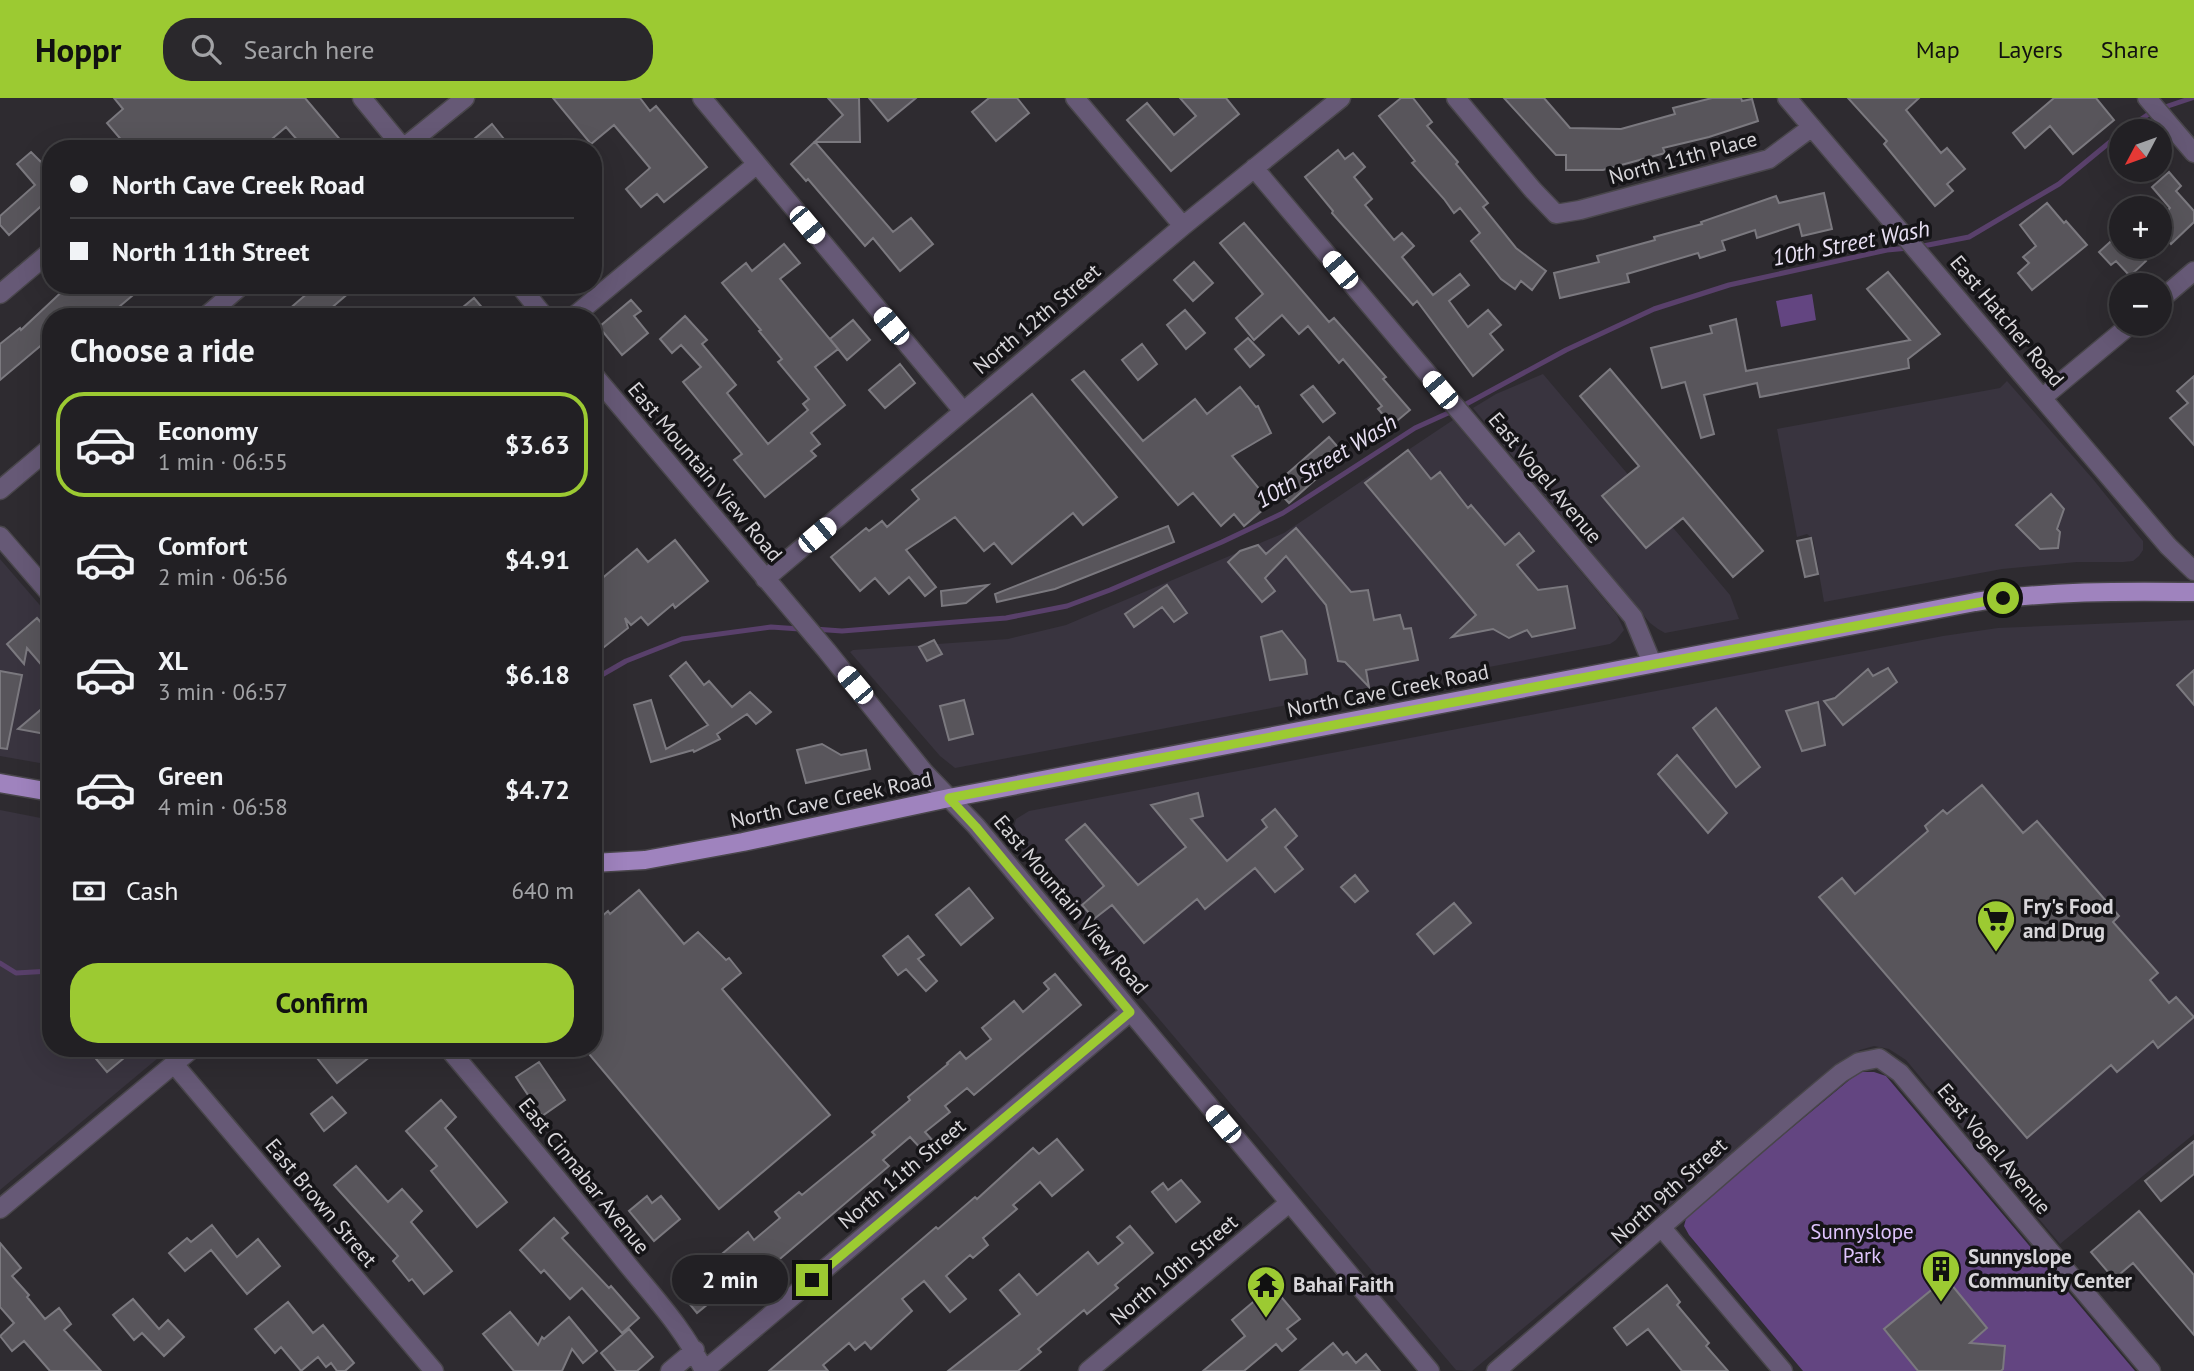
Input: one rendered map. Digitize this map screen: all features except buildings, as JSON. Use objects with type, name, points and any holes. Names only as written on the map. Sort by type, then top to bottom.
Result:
[{"type":"main road","name":"North Cave Creek Road","points":[[602,862],[645,860],[743,842],[949,798],[2003,598],[2100,592],[2194,592]]},
{"type":"main road","points":[[0,783],[42,790]]},
{"type":"street","points":[[362,98],[396,140]]},
{"type":"street","points":[[413,140],[465,98]]},
{"type":"street","points":[[702,98],[963,411]]},
{"type":"street","points":[[1075,98],[1183,226]]},
{"type":"street","name":"North 12th Street","points":[[765,579],[1183,226],[1340,98]]},
{"type":"street","name":"North 11th Place","points":[[1456,98],[1556,214],[1748,167],[1777,155],[1812,127]]},
{"type":"street","name":"East Hatcher Road","points":[[1787,98],[2168,546],[2194,571]]},
{"type":"street","points":[[2147,98],[2194,153]]},
{"type":"street","points":[[602,293],[757,164]]},
{"type":"street","name":"East Vogel Avenue","points":[[1254,168],[1633,617],[1652,663]]},
{"type":"street","points":[[0,294],[42,259]]},
{"type":"street","points":[[2172,290],[2194,271]]},
{"type":"street","points":[[215,308],[232,294]]},
{"type":"street","points":[[526,294],[538,308]]},
{"type":"street","points":[[584,308],[601,294]]},
{"type":"street","points":[[2042,398],[2117,336]]},
{"type":"street","name":"East Mountain View Road","points":[[602,385],[827,651],[924,772],[976,827],[1430,1371]]},
{"type":"street","points":[[0,490],[42,455]]},
{"type":"street","points":[[0,536],[42,585]]},
{"type":"street","name":"North 11th Street","points":[[704,1371],[1130,1012]]},
{"type":"street","points":[[0,1209],[182,1057]]},
{"type":"street","name":"East Cinnabar Avenue","points":[[456,1057],[563,1185],[695,1350],[704,1371]]},
{"type":"street","name":"East Vogel Avenue","points":[[1879,1058],[1900,1073],[2151,1371]]},
{"type":"street","name":"North 9th Street","points":[[1496,1371],[1725,1170],[1841,1073],[1859,1062],[1879,1058]]},
{"type":"street","name":"East Brown Street","points":[[174,1064],[434,1371]]},
{"type":"street","name":"North 10th Street","points":[[1088,1371],[1289,1203]]},
{"type":"street","points":[[1662,1228],[1783,1371]]},
{"type":"street","points":[[670,1371],[695,1350]]},
{"type":"shaded area","points":[[1543,374],[1730,595],[1739,619],[1665,633],[1650,623],[1473,408],[1496,394]]},
{"type":"shaded area","points":[[2007,381],[2143,541],[2143,550],[2139,556],[2133,561],[2123,562],[2077,562],[2002,569],[1824,602],[1813,539],[1807,534],[1797,537],[1777,429],[2000,388]]},
{"type":"shaded area","points":[[1453,420],[1617,615],[1624,630],[1616,640],[1610,644],[955,768],[940,756],[850,652],[1008,639],[1066,625],[1284,533]]},
{"type":"shaded area","points":[[0,559],[42,608],[42,763],[0,756]]},
{"type":"shaded area","points":[[2194,620],[2194,1134],[2060,1244],[1906,1060],[1889,1049],[1874,1046],[1860,1050],[1844,1059],[1472,1371],[1456,1370],[1039,877],[1011,838],[1016,819],[1029,811],[1943,636],[1998,628]]},
{"type":"shaded area","points":[[0,810],[42,818],[42,1057],[159,1057],[0,1190]]},
{"type":"green space","points":[[1812,294],[1816,320],[1781,327],[1776,301]]},
{"type":"green space","name":"Sunnyslope Park","points":[[1859,1072],[1874,1072],[1886,1076],[2135,1371],[1803,1371],[1684,1226],[1687,1215]]},
{"type":"waterway","name":"10th Street Wash","points":[[2162,108],[2192,98]]},
{"type":"waterway","name":"10th Street Wash","points":[[2141,119],[2153,111]]},
{"type":"waterway","name":"10th Street Wash","points":[[1918,247],[1969,237],[2059,184],[2109,143]]},
{"type":"waterway","name":"10th Street Wash","points":[[814,629],[842,631],[1006,618],[1067,606],[1222,542],[1283,513],[1415,428],[1457,409],[1566,350],[1654,309],[1729,285],[1887,250],[1909,248]]},
{"type":"waterway","name":"10th Street Wash","points":[[602,675],[626,661],[682,639],[771,627],[800,629]]},
{"type":"waterway","name":"10th Street Wash","points":[[0,963],[16,973],[42,972]]},
{"type":"place","name":"Fry's Food and Drug","points":[[1996,953]]},
{"type":"place","name":"Sunnyslope Community Center","points":[[1941,1303]]},
{"type":"place","name":"Bahai Faith","points":[[1266,1319]]},
{"type":"route","points":[[812,1280],[1130,1012],[949,798],[2003,598]]}]
